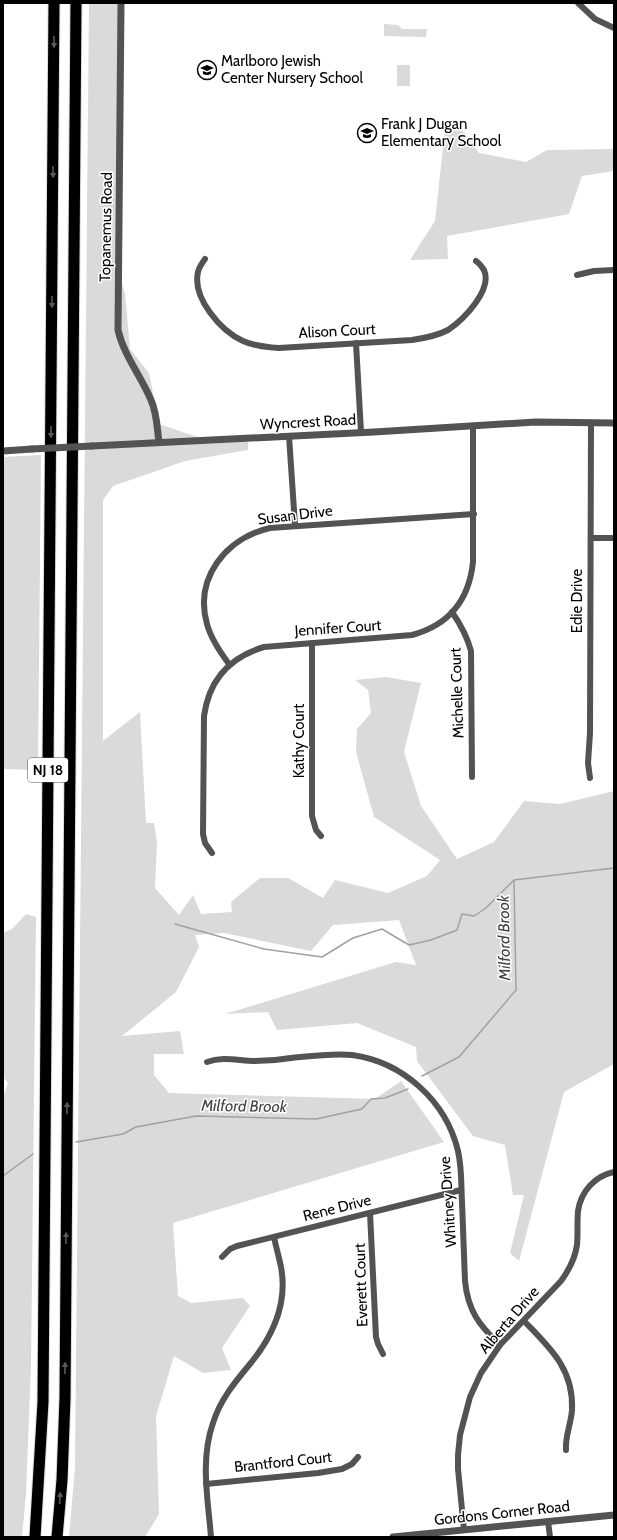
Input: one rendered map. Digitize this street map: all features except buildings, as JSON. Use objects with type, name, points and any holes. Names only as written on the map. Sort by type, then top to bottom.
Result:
[{"type":"highway","name":"NJ 18","points":[[36,1537],[42,1432],[43,1378],[54,3]]},
{"type":"highway","name":"NJ 18","points":[[58,1537],[62,1480],[65,1382],[76,3]]},
{"type":"street","name":"Topanemus Road","points":[[121,3],[118,330],[124,348],[151,400],[156,416],[159,442]]},
{"type":"street","points":[[578,3],[595,19],[614,28]]},
{"type":"street","name":"Alison Court","points":[[205,258],[200,267],[197,281],[202,297],[214,318],[234,336],[250,344],[269,347],[356,344],[424,338],[440,334],[454,325],[472,308],[482,291],[484,284],[484,270],[476,260]]},
{"type":"street","points":[[577,275],[594,271],[614,270]]},
{"type":"street","points":[[356,344],[361,432]]},
{"type":"street","name":"Wyncrest Road","points":[[3,451],[536,422],[591,424],[614,423]]},
{"type":"street","name":"Edie Drive","points":[[590,778],[588,762],[590,733],[591,424]]},
{"type":"street","name":"Jennifer Court","points":[[212,853],[205,843],[203,834],[204,716],[206,701],[216,680],[229,664],[248,652],[264,647],[412,635],[430,629],[452,612],[466,590],[472,572],[474,514],[473,426]]},
{"type":"street","points":[[289,436],[295,525]]},
{"type":"street","name":"Susan Drive","points":[[229,664],[213,640],[206,620],[205,596],[211,573],[224,552],[245,536],[270,528],[295,525],[474,514]]},
{"type":"street","points":[[591,538],[614,538]]},
{"type":"street","name":"Michelle Court","points":[[452,612],[464,630],[471,651],[472,777]]},
{"type":"street","name":"Kathy Court","points":[[312,643],[312,816],[316,830],[321,836]]},
{"type":"street","name":"Whitney Drive","points":[[207,1062],[216,1059],[257,1061],[335,1054],[363,1057],[391,1067],[419,1086],[437,1106],[446,1120],[458,1151],[465,1281],[468,1299],[478,1322],[500,1345]]},
{"type":"street","name":"Alberta Drive","points":[[464,1530],[458,1469],[460,1435],[464,1414],[472,1392],[481,1373],[500,1345],[561,1281],[570,1268],[577,1245],[578,1212],[583,1195],[590,1185],[596,1180],[614,1172]]},
{"type":"street","name":"Rene Drive","points":[[222,1257],[230,1249],[237,1246],[461,1190]]},
{"type":"street","name":"Everett Court","points":[[370,1213],[376,1337],[383,1354]]},
{"type":"street","points":[[211,1537],[205,1469],[209,1435],[216,1414],[230,1389],[266,1342],[280,1312],[283,1292],[282,1276],[274,1237]]},
{"type":"street","points":[[524,1321],[554,1352],[562,1363],[568,1378],[572,1398],[572,1410],[565,1441],[566,1450]]},
{"type":"street","name":"Brantford Court","points":[[206,1484],[330,1471],[347,1467],[354,1463],[358,1457]]},
{"type":"street","name":"Gordons Corner Road","points":[[393,1537],[614,1514]]},
{"type":"street","points":[[548,1521],[550,1537]]},
{"type":"shaded area","points":[[89,3],[118,3],[116,266],[125,293],[130,349],[149,373],[159,424],[206,440],[248,438],[248,450],[185,461],[113,486],[103,500],[103,741],[140,712],[146,823],[154,823],[157,842],[155,888],[179,915],[193,895],[201,914],[232,912],[231,902],[260,878],[288,878],[323,898],[335,880],[388,893],[427,876],[440,860],[374,817],[356,752],[357,729],[371,713],[368,690],[355,680],[386,677],[421,683],[404,752],[421,806],[457,859],[494,842],[524,801],[560,804],[614,791],[614,1064],[564,1092],[519,1261],[510,1253],[524,1195],[513,1195],[505,1145],[473,1136],[417,1061],[416,1047],[357,1023],[277,1030],[268,1012],[225,1014],[396,962],[416,965],[399,920],[333,925],[311,951],[224,933],[195,935],[199,947],[176,992],[122,1036],[180,1031],[184,1054],[154,1054],[154,1075],[169,1093],[375,1099],[401,1081],[444,1142],[173,1223],[178,1296],[191,1303],[243,1298],[250,1306],[222,1348],[231,1370],[203,1373],[174,1356],[156,1416],[159,1514],[145,1537],[69,1537],[75,1467]]},
{"type":"shaded area","points":[[384,24],[398,25],[402,29],[427,29],[426,37],[384,36]]},
{"type":"shaded area","points":[[397,65],[410,65],[410,86],[397,86]]},
{"type":"shaded area","points":[[445,129],[463,131],[479,153],[526,162],[547,150],[614,149],[614,171],[582,176],[569,214],[447,236],[448,259],[410,260],[435,221]]},
{"type":"shaded area","points":[[41,455],[38,770],[3,769],[3,457]]},
{"type":"shaded area","points":[[26,914],[36,917],[31,1366],[26,1494],[22,1537],[3,1537],[3,1097],[8,1083],[3,1077],[3,933],[12,929]]},
{"type":"waterway","name":"Milford Brook","points":[[422,1076],[459,1057],[516,990],[514,880],[614,868]]},
{"type":"waterway","points":[[175,924],[264,949],[322,957],[353,938],[382,929],[409,945],[431,940],[457,930],[462,914],[474,916],[486,908],[514,880]]},
{"type":"waterway","name":"Milford Brook","points":[[76,1142],[123,1134],[136,1127],[196,1116],[316,1119],[362,1109],[371,1099],[385,1098],[408,1089]]},
{"type":"waterway","name":"Milford Brook","points":[[3,1176],[33,1154]]},
{"type":"place","name":"Marlboro Jewish Center Nursery School","points":[[207,70]]},
{"type":"place","name":"Frank J Dugan Elementary School","points":[[367,133]]}]
